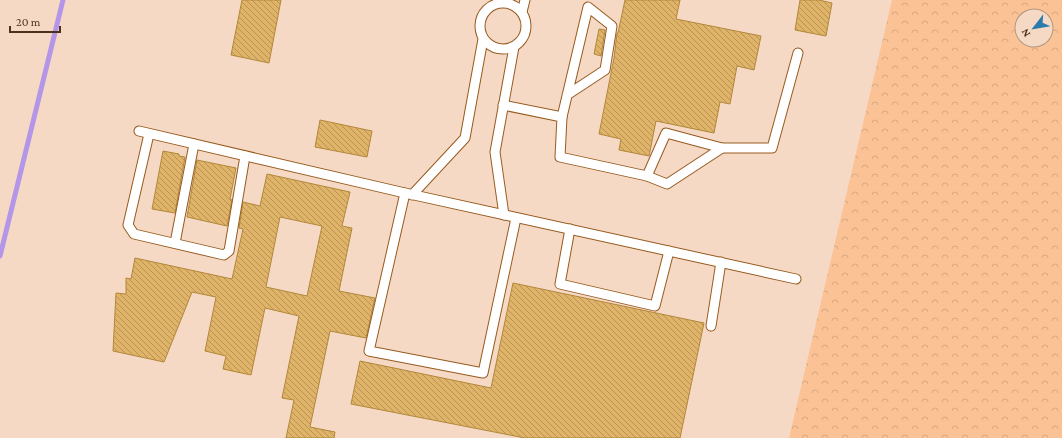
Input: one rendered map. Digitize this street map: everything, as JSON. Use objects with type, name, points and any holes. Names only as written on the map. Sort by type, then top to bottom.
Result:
[{"type":"lane","points":[[483,39],[492,47],[503,49],[514,46],[523,37],[525,31],[526,25],[522,12],[525,0]]},
{"type":"lane","points":[[516,218],[483,373],[369,351],[408,194],[465,138],[483,39],[479,24],[484,11],[496,1],[510,3],[522,12]]},
{"type":"lane","points":[[567,95],[605,70],[612,26],[588,7],[567,95],[562,117],[560,157],[647,176],[667,184],[722,148]]},
{"type":"lane","points":[[504,215],[494,152],[514,46]]},
{"type":"lane","points":[[647,176],[666,133],[722,148],[772,148],[798,53]]},
{"type":"lane","points":[[503,105],[562,117]]},
{"type":"lane","points":[[139,132],[408,194],[796,279]]},
{"type":"lane","points":[[149,134],[128,226],[134,234],[224,255],[229,251],[245,156]]},
{"type":"lane","points":[[175,243],[194,144]]},
{"type":"lane","points":[[570,229],[560,284],[654,306],[669,251]]},
{"type":"lane","points":[[711,326],[721,262]]},
{"type":"green space","points":[[892,0],[1062,0],[1062,438],[789,438]]},
{"type":"building","points":[[242,0],[281,0],[269,63],[231,55]]},
{"type":"building","points":[[625,0],[680,0],[676,19],[761,36],[754,70],[737,66],[730,104],[720,102],[714,133],[656,121],[649,156],[619,150],[621,139],[599,134],[614,58],[617,33]]},
{"type":"building","points":[[800,0],[819,0],[832,3],[826,36],[795,30]]},
{"type":"building","points":[[599,29],[605,30],[601,56],[594,54]]},
{"type":"building","points":[[320,120],[372,131],[367,157],[315,147]]},
{"type":"building","points":[[163,151],[179,154],[179,156],[185,157],[175,213],[152,209]]},
{"type":"building","points":[[197,160],[236,168],[227,226],[187,217]]},
{"type":"building","points":[[267,174],[350,192],[342,226],[352,228],[339,291],[375,298],[366,338],[330,331],[310,427],[335,432],[334,438],[286,438],[294,400],[282,398],[299,316],[265,308],[251,375],[223,369],[226,356],[205,351],[216,297],[192,292],[164,362],[113,351],[116,293],[126,294],[126,278],[131,279],[135,258],[232,279],[243,229],[239,228],[243,202],[260,206]],"holes":[[[280,217],[322,226],[307,296],[266,287]]]},
{"type":"building","points":[[513,283],[704,323],[680,438],[525,438],[351,404],[360,361],[491,388]]},
{"type":"waterway","points":[[0,256],[63,0]]}]
